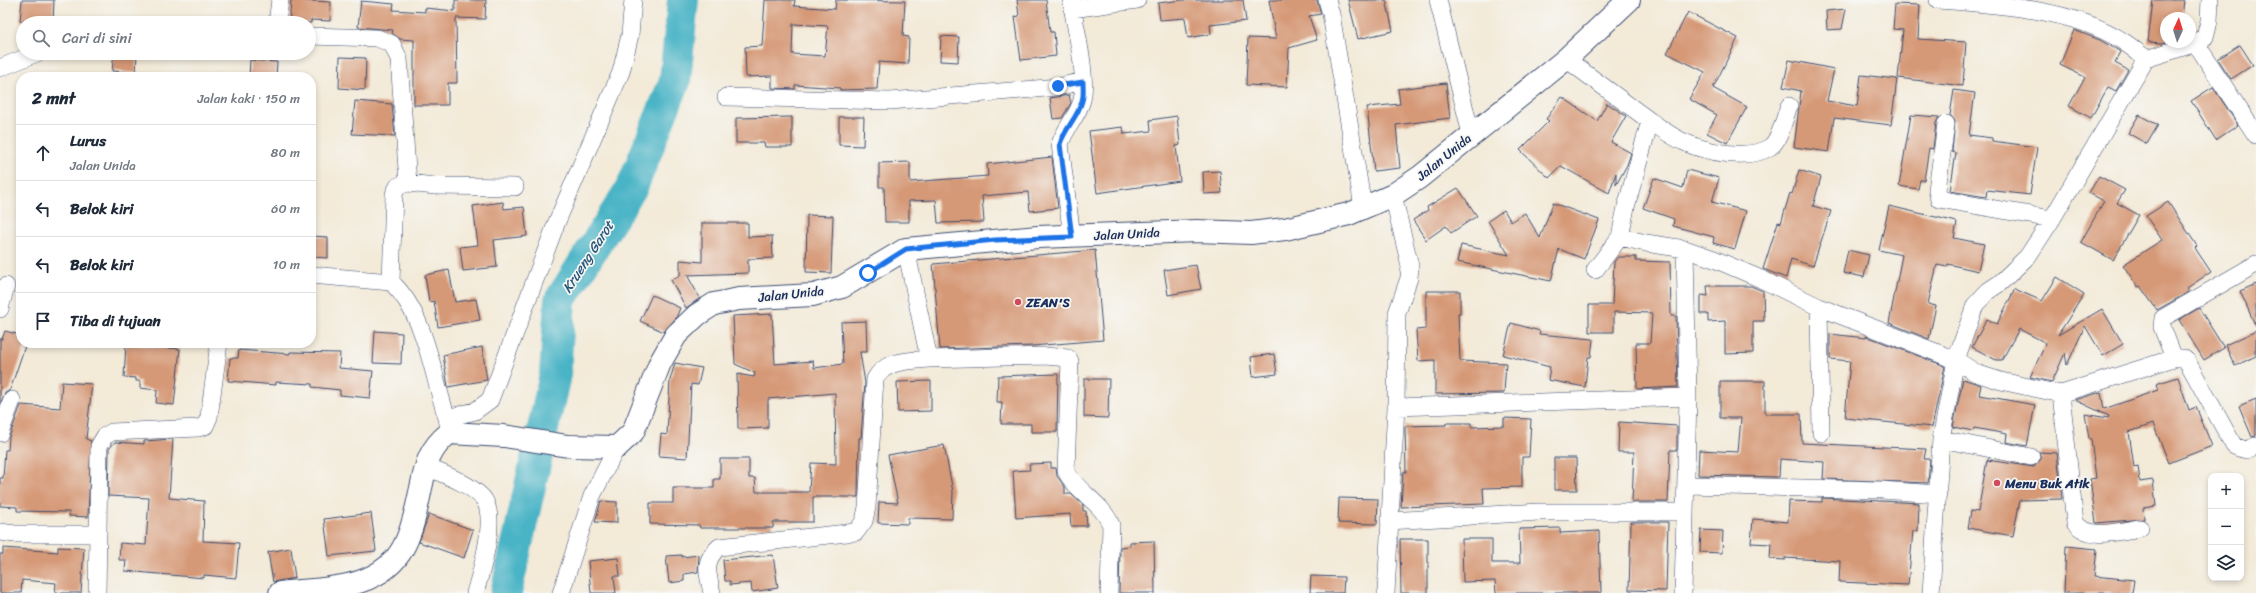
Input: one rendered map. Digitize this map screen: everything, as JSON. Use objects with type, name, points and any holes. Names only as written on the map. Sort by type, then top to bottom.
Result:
[{"type":"street","points":[[278,16],[280,0]]},
{"type":"street","points":[[280,593],[336,587],[368,580],[384,572],[404,546],[417,504],[425,466],[436,444],[448,426],[475,411],[490,400],[556,224],[621,72],[630,35],[633,0]]},
{"type":"street","points":[[1072,237],[1060,144],[1063,132],[1075,116],[1082,100],[1083,82],[1072,4],[1137,0]]},
{"type":"street","points":[[1327,0],[1332,14],[1363,208]]},
{"type":"street","points":[[1438,0],[1471,134]]},
{"type":"street","name":"Jalan Unida","points":[[617,447],[633,432],[660,363],[676,335],[697,316],[714,304],[739,299],[813,295],[842,287],[906,249],[995,240],[1197,231],[1251,233],[1319,222],[1363,208],[1393,195],[1420,177],[1471,134],[1566,59],[1629,0]]},
{"type":"street","points":[[1938,0],[1976,2],[2043,11],[2092,26],[2124,41],[2146,59]]},
{"type":"street","points":[[2196,42],[2205,37],[2209,21],[2210,0]]},
{"type":"street","points":[[316,36],[377,38],[392,44],[398,59],[408,183]]},
{"type":"street","points":[[2196,44],[2256,135]]},
{"type":"street","points":[[1931,593],[1941,439],[1956,360],[1975,305],[1988,291],[2000,283],[2028,256],[2052,219],[2146,59],[2178,48]]},
{"type":"street","points":[[1566,59],[1650,121],[1684,142],[1724,154],[1752,154],[1770,147],[1777,138],[1789,106]]},
{"type":"street","points":[[0,68],[20,60]]},
{"type":"street","points":[[726,97],[890,101],[1058,86],[1083,82]]},
{"type":"street","points":[[1595,270],[1620,237],[1626,207],[1650,121]]},
{"type":"street","points":[[1946,124],[1937,190],[1939,199],[2052,219]]},
{"type":"street","points":[[391,282],[394,194],[398,186],[408,183],[435,186],[515,187]]},
{"type":"street","points":[[1386,593],[1396,407],[1397,313],[1409,278],[1410,266],[1393,195]]},
{"type":"street","points":[[1620,237],[1685,249],[1761,279],[1819,307],[1956,360],[1976,373],[2001,381],[2061,394],[2174,358],[2183,358],[2187,360],[2234,446],[2246,450],[2256,446]]},
{"type":"street","points":[[906,249],[929,359]]},
{"type":"street","points":[[1683,593],[1688,397],[1685,249]]},
{"type":"street","points":[[2174,358],[2162,327],[2163,318],[2256,264]]},
{"type":"street","points":[[316,275],[391,282],[403,294],[417,320],[448,426]]},
{"type":"street","points":[[0,308],[6,286]]},
{"type":"street","points":[[1819,307],[1821,433]]},
{"type":"street","points":[[97,593],[98,446],[105,436],[112,432],[198,428],[205,426],[209,417],[218,348]]},
{"type":"street","points":[[712,593],[707,566],[710,555],[719,547],[856,532],[864,521],[867,507],[875,379],[879,371],[888,364],[929,359],[1045,356],[1068,358],[1070,361],[1066,470],[1070,479],[1107,516],[1111,525],[1109,593]]},
{"type":"street","points":[[2061,394],[2075,523],[2085,532],[2098,533],[2140,528]]},
{"type":"street","points":[[1396,407],[1688,397]]},
{"type":"street","points":[[0,433],[12,400]]},
{"type":"street","points":[[448,426],[568,446],[617,447],[592,496],[561,593]]},
{"type":"street","points":[[1941,439],[2031,457]]},
{"type":"street","points":[[425,466],[464,484],[483,498],[489,519],[489,541],[475,593]]},
{"type":"street","points":[[1686,485],[1881,490],[1938,494]]},
{"type":"street","points":[[1389,521],[1539,512],[1685,512]]},
{"type":"street","points":[[0,532],[15,534],[98,534]]},
{"type":"building","points":[[22,0],[54,0],[53,16],[20,16]]},
{"type":"building","points":[[291,0],[331,2],[330,21],[316,20],[316,16],[290,16]]},
{"type":"building","points":[[455,0],[486,0],[485,19],[456,18],[457,83],[448,83],[448,105],[414,105],[414,40],[400,39],[392,33],[393,30],[358,27],[361,1],[394,4],[393,10],[425,12],[425,8],[455,11]]},
{"type":"building","points":[[765,0],[795,0],[794,6],[835,9],[836,0],[905,1],[903,36],[909,37],[908,64],[879,62],[877,89],[840,90],[840,88],[795,85],[795,89],[772,88],[772,76],[746,77],[745,47],[762,46]],"holes":[[[793,24],[828,26],[825,56],[792,54]]]},
{"type":"building","points":[[1017,0],[1046,0],[1050,32],[1054,32],[1056,56],[1021,60],[1015,17],[1019,16]]},
{"type":"building","points":[[1182,0],[1243,0],[1246,21],[1210,25],[1211,34],[1188,38],[1185,18],[1160,20],[1158,3]]},
{"type":"building","points":[[1269,0],[1317,0],[1321,14],[1309,16],[1317,40],[1289,48],[1287,87],[1246,85],[1248,38],[1276,39]]},
{"type":"building","points":[[1348,0],[1386,0],[1393,31],[1358,39]]},
{"type":"building","points":[[2153,0],[2184,0],[2183,12],[2160,12],[2160,43],[2148,42]]},
{"type":"building","points":[[1895,4],[1920,5],[1918,39],[1966,42],[1963,86],[1898,78],[1903,30],[1893,29]]},
{"type":"building","points":[[1846,9],[1842,29],[1827,30],[1826,11]]},
{"type":"building","points":[[1688,12],[1738,38],[1713,88],[1747,107],[1727,143],[1707,133],[1717,115],[1689,99],[1705,72],[1667,53]]},
{"type":"building","points":[[2074,30],[2100,40],[2121,52],[2115,63],[2128,70],[2116,91],[2108,87],[2091,118],[2069,106],[2085,77],[2060,65]]},
{"type":"building","points":[[941,36],[959,37],[958,62],[940,61]]},
{"type":"building","points":[[2240,45],[2253,65],[2231,79],[2218,59]]},
{"type":"building","points":[[340,57],[366,58],[365,90],[339,88]]},
{"type":"building","points":[[113,60],[137,60],[136,72],[112,71]]},
{"type":"building","points":[[250,60],[277,62],[276,72],[249,72]]},
{"type":"building","points":[[1789,60],[1834,69],[1827,101],[1857,106],[1861,75],[1897,79],[1891,125],[1834,118],[1829,152],[1794,147],[1801,91],[1783,87]]},
{"type":"building","points":[[1446,83],[1450,118],[1396,125],[1400,168],[1374,171],[1367,107],[1400,104],[1398,89]]},
{"type":"building","points":[[2213,87],[2238,125],[2216,140],[2191,101]]},
{"type":"building","points":[[1954,90],[1975,93],[1969,135],[1992,138],[1992,141],[2037,147],[2030,195],[1987,190],[1986,197],[1950,191],[1956,153],[1952,152],[1955,121],[1950,115]]},
{"type":"building","points":[[1069,95],[1071,103],[1062,118],[1053,119],[1050,98]]},
{"type":"building","points":[[1562,97],[1597,121],[1607,103],[1626,116],[1611,142],[1631,153],[1627,165],[1616,185],[1616,173],[1609,193],[1561,166],[1549,178],[1520,150],[1549,121],[1546,119]]},
{"type":"building","points":[[355,101],[392,104],[395,136],[352,134]]},
{"type":"building","points":[[1911,115],[1939,117],[1936,123],[1933,149],[1929,148],[1924,180],[1920,180],[1918,189],[1899,186]]},
{"type":"building","points":[[2139,115],[2158,125],[2147,144],[2128,133]]},
{"type":"building","points":[[1177,116],[1180,145],[1176,146],[1180,181],[1097,193],[1089,131],[1123,127],[1124,134],[1151,131],[1150,120]]},
{"type":"building","points":[[792,117],[792,147],[765,147],[764,143],[736,143],[736,118]]},
{"type":"building","points":[[839,117],[864,117],[863,146],[839,145]]},
{"type":"building","points":[[1052,157],[1058,208],[1030,211],[1028,192],[982,196],[984,222],[938,223],[936,200],[909,201],[909,222],[885,222],[884,187],[879,187],[879,163],[910,162],[910,182],[988,176],[987,164]]},
{"type":"building","points":[[1687,170],[1719,178],[1712,202],[1746,211],[1735,249],[1713,243],[1714,237],[1673,226],[1674,219],[1643,208],[1654,178],[1683,188]]},
{"type":"building","points":[[1799,170],[1821,177],[1813,206],[1831,211],[1813,266],[1791,259],[1786,278],[1763,269],[1778,222],[1781,223]]},
{"type":"building","points":[[1220,171],[1222,193],[1204,194],[1203,172]]},
{"type":"building","points":[[2099,176],[2125,190],[2117,203],[2139,215],[2113,260],[2081,242],[2104,201],[2089,193]]},
{"type":"building","points":[[1458,188],[1477,216],[1451,233],[1446,226],[1426,240],[1413,220],[1428,210],[1427,207]]},
{"type":"building","points":[[503,202],[504,209],[524,207],[527,236],[494,240],[497,267],[463,271],[460,247],[478,245],[473,206]]},
{"type":"building","points":[[2168,202],[2197,246],[2195,248],[2211,272],[2187,288],[2189,292],[2157,310],[2140,286],[2138,287],[2123,265],[2162,240],[2146,216]]},
{"type":"building","points":[[1553,203],[1599,220],[1584,259],[1559,249],[1551,281],[1457,262],[1461,245],[1509,255],[1488,221],[1504,210],[1511,222],[1525,213],[1540,238]]},
{"type":"building","points":[[1889,206],[1957,222],[1954,238],[1984,244],[1978,271],[1948,264],[1947,267],[1937,265],[1928,304],[1936,306],[1929,339],[1889,323],[1902,255],[1879,250]]},
{"type":"building","points":[[807,215],[833,216],[831,273],[806,272]]},
{"type":"building","points":[[702,223],[748,223],[748,237],[772,236],[773,258],[748,259],[748,273],[687,275],[700,298],[686,308],[671,280],[680,275],[680,260],[702,262]]},
{"type":"building","points":[[316,236],[328,237],[328,258],[316,257]]},
{"type":"building","name":"ZEAN'S","points":[[1095,250],[1103,340],[1032,346],[940,349],[933,264]]},
{"type":"building","points":[[1848,250],[1869,255],[1864,277],[1843,273]]},
{"type":"building","points":[[1618,257],[1636,257],[1636,261],[1670,262],[1671,316],[1676,316],[1678,387],[1637,389],[1636,343],[1650,343],[1652,313],[1614,312],[1614,332],[1589,332],[1589,305],[1612,305],[1614,262]]},
{"type":"building","points":[[1196,265],[1201,289],[1168,295],[1164,270]]},
{"type":"building","points":[[449,270],[455,302],[476,299],[480,320],[438,327],[434,301],[429,302],[425,275]]},
{"type":"building","points":[[2057,277],[2084,294],[2058,335],[2102,309],[2123,344],[2103,356],[2085,326],[2067,365],[2065,353],[2052,382],[2030,377],[2046,343],[2019,329],[2002,360],[1996,360],[1972,347],[1987,319],[1997,324],[2015,289],[2042,301]]},
{"type":"building","points":[[2256,284],[2256,327],[2240,291]]},
{"type":"building","points":[[1707,286],[1751,286],[1763,291],[1764,321],[1753,321],[1753,353],[1725,354],[1725,321],[1708,322],[1708,314],[1701,314],[1701,295],[1708,296]]},
{"type":"building","points":[[1426,291],[1460,291],[1460,313],[1458,313],[1460,361],[1506,363],[1504,393],[1435,394],[1435,360],[1418,361],[1416,330],[1426,329]]},
{"type":"building","points":[[652,295],[680,308],[676,318],[664,332],[640,321]]},
{"type":"building","points":[[2199,308],[2224,348],[2204,360],[2179,320]]},
{"type":"building","points":[[772,314],[775,364],[813,361],[814,368],[843,364],[841,322],[866,321],[867,352],[860,352],[865,383],[861,438],[859,438],[858,497],[813,497],[813,522],[773,522],[773,528],[700,528],[699,525],[650,524],[650,503],[673,503],[673,488],[714,488],[714,479],[720,479],[720,459],[749,459],[749,478],[755,478],[756,492],[809,492],[811,463],[836,464],[835,393],[768,399],[768,428],[738,429],[737,374],[754,377],[755,373],[735,364],[733,316]]},
{"type":"building","points":[[1511,323],[1540,331],[1539,334],[1593,339],[1591,357],[1588,357],[1585,387],[1548,380],[1550,367],[1503,355]]},
{"type":"building","points":[[5,331],[16,334],[16,348],[24,348],[10,390],[5,393],[0,404],[0,339],[2,339]]},
{"type":"building","points":[[375,331],[402,333],[401,364],[373,363]]},
{"type":"building","points":[[2256,331],[2256,356],[2235,366],[2225,345]]},
{"type":"building","points":[[1830,334],[1866,338],[1866,336],[1945,366],[1932,427],[1845,418],[1850,361],[1830,359]]},
{"type":"building","points":[[482,347],[487,380],[448,387],[443,355]]},
{"type":"building","points":[[126,348],[180,349],[174,405],[156,403],[157,390],[140,388],[140,381],[136,381],[136,378],[124,377]]},
{"type":"building","points":[[239,350],[290,354],[290,352],[340,353],[339,368],[373,371],[370,398],[340,395],[340,390],[312,387],[312,384],[276,382],[276,385],[228,381],[230,358],[238,358]]},
{"type":"building","points":[[1274,354],[1277,374],[1253,377],[1251,357]]},
{"type":"building","points":[[675,363],[702,368],[698,385],[691,384],[687,458],[659,456],[661,434],[667,435],[670,380]]},
{"type":"building","points":[[1058,374],[1057,432],[1031,432],[1031,424],[1001,424],[1002,402],[997,402],[998,376]]},
{"type":"building","points":[[2178,377],[2189,410],[2196,407],[2212,446],[2169,463],[2153,424],[2129,432],[2134,467],[2138,466],[2140,482],[2153,480],[2156,506],[2143,508],[2144,519],[2096,523],[2090,479],[2096,478],[2091,439],[2089,439],[2085,414],[2108,418],[2109,416],[2075,400],[2101,392],[2104,409],[2158,390],[2156,384]]},
{"type":"building","points":[[1084,379],[1109,379],[1108,418],[1084,417]]},
{"type":"building","points":[[1963,379],[1981,385],[1979,395],[2035,405],[2027,446],[2006,442],[2007,434],[1974,428],[1973,431],[1953,427]]},
{"type":"building","points":[[931,381],[931,411],[898,412],[897,382]]},
{"type":"building","points":[[1720,381],[1765,381],[1765,414],[1801,414],[1802,443],[1926,449],[1924,459],[1930,459],[1928,483],[1823,479],[1824,462],[1780,459],[1779,477],[1698,475],[1699,450],[1738,452],[1741,418],[1720,418]]},
{"type":"building","points":[[62,382],[92,384],[86,439],[91,441],[88,517],[69,516],[69,512],[17,511],[17,507],[0,506],[0,478],[3,478],[5,450],[8,450],[9,437],[21,405],[60,408]]},
{"type":"building","points":[[2256,399],[2256,436],[2252,437],[2239,406]]},
{"type":"building","points":[[1504,418],[1531,419],[1529,457],[1522,457],[1522,487],[1483,488],[1484,504],[1401,507],[1403,472],[1406,472],[1405,426],[1471,423],[1471,427],[1504,426]]},
{"type":"building","points":[[1619,422],[1677,426],[1677,450],[1670,450],[1668,502],[1632,502],[1634,452],[1618,452]]},
{"type":"building","points":[[173,439],[169,498],[204,501],[203,541],[239,543],[236,578],[204,575],[204,578],[125,571],[126,560],[119,560],[120,543],[146,545],[149,498],[108,496],[109,449],[115,442],[144,444],[144,441]]},
{"type":"building","points":[[944,445],[953,492],[952,519],[908,518],[908,524],[878,523],[879,502],[898,503],[888,455]]},
{"type":"building","points":[[2039,452],[2057,453],[2062,499],[2020,500],[2013,536],[1968,528],[1971,511],[1978,512],[1987,460],[2034,467],[2041,459]]},
{"type":"building","points":[[1554,458],[1576,458],[1577,490],[1554,490]]},
{"type":"building","points":[[1051,463],[1051,468],[1056,468],[1057,476],[1065,487],[1065,494],[1071,494],[1083,505],[1083,511],[1086,511],[1087,526],[1071,526],[1070,514],[1016,518],[1013,471],[1030,470],[1029,464]]},
{"type":"building","points":[[1339,498],[1378,499],[1377,524],[1338,523]]},
{"type":"building","points":[[1822,498],[1919,503],[1918,531],[1913,531],[1908,585],[1839,582],[1840,561],[1785,558],[1785,560],[1770,559],[1771,544],[1751,543],[1753,519],[1788,522],[1789,501],[1822,502]]},
{"type":"building","points":[[601,501],[617,502],[617,523],[595,522]]},
{"type":"building","points":[[371,513],[376,551],[329,556],[324,519]]},
{"type":"building","points":[[429,514],[473,530],[464,558],[419,542]]},
{"type":"building","points":[[1631,522],[1668,522],[1666,591],[1629,590]]},
{"type":"building","points":[[1560,528],[1560,533],[1599,531],[1601,593],[1496,593],[1495,581],[1463,582],[1462,539],[1492,539],[1492,563],[1520,563],[1519,529]]},
{"type":"building","points":[[1701,530],[1723,531],[1722,553],[1700,552]]},
{"type":"building","points":[[1400,539],[1428,539],[1428,593],[1401,593]]},
{"type":"building","points":[[1154,541],[1155,593],[1119,593],[1120,547],[1130,546],[1130,542]]},
{"type":"building","points":[[2066,546],[2097,549],[2094,576],[2134,580],[2132,593],[2064,593]]},
{"type":"building","points":[[58,547],[84,548],[81,593],[55,593],[56,583],[22,580],[21,593],[0,593],[0,554],[3,554],[3,548],[58,552]]},
{"type":"building","points":[[291,548],[295,578],[273,582],[268,552]]},
{"type":"building","points":[[682,555],[682,557],[699,555],[698,572],[684,574],[684,581],[669,583],[666,556]]},
{"type":"building","points":[[773,555],[778,588],[752,592],[751,583],[730,585],[730,581],[725,581],[723,560]]},
{"type":"building","points":[[618,558],[620,576],[614,576],[616,593],[591,593],[588,561]]},
{"type":"building","points":[[1311,576],[1344,577],[1343,593],[1310,593]]},
{"type":"waterway","name":"Krueng Garot","points":[[506,593],[555,375],[560,300],[632,187],[675,81],[683,0]]},
{"type":"place","name":"ZEAN'S","points":[[1018,302]]},
{"type":"place","name":"Menu Buk Atik","points":[[1997,483]]},
{"type":"route","points":[[868,273],[906,249],[995,240],[1038,237],[1072,237],[1065,172],[1060,144],[1063,132],[1075,116],[1082,100],[1083,82],[1058,86]]}]
